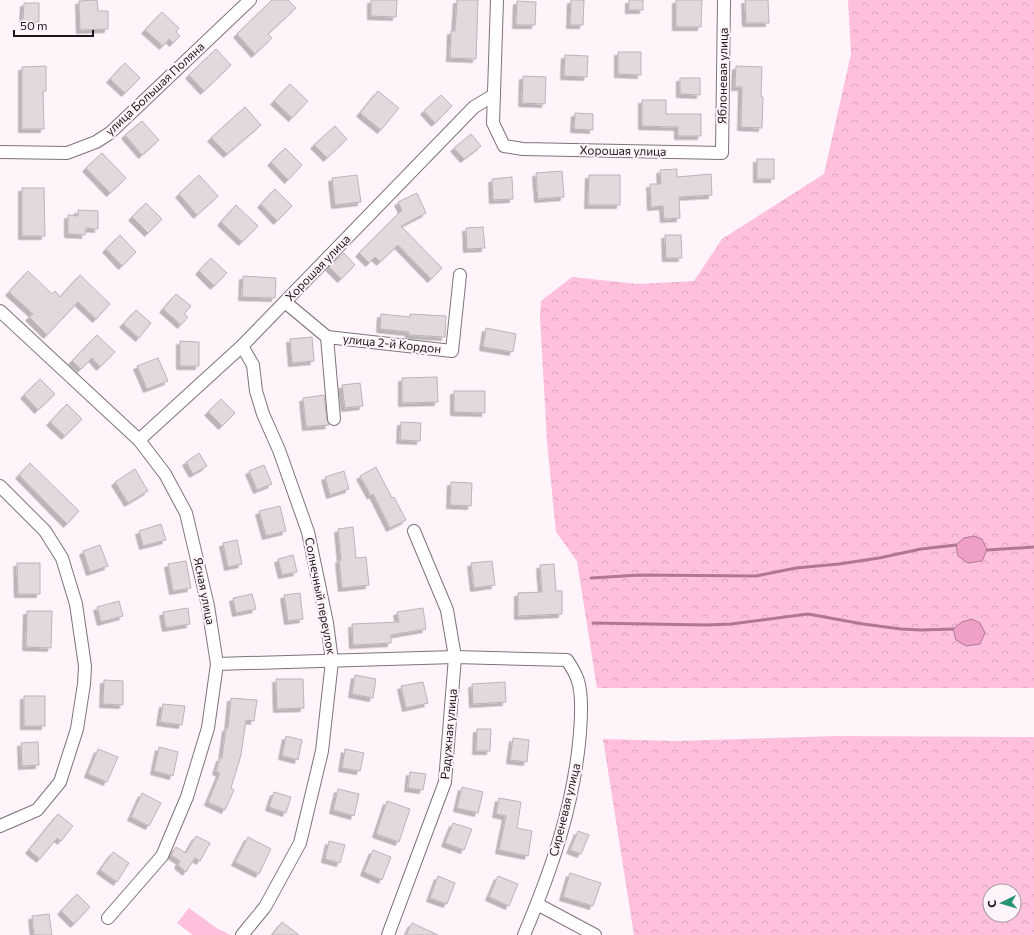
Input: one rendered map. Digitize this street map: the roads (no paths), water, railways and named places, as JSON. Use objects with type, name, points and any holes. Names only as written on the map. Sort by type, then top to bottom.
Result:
[{"type":"street","name":"улица Большая Поляна","points":[[0,152],[67,154],[96,142],[110,133],[250,0]]},
{"type":"street","name":"Хорошая улица","points":[[497,0],[494,124],[504,146],[523,149],[722,153]]},
{"type":"street","name":"Яблоневая улица","points":[[722,153],[724,0]]},
{"type":"street","name":"Хорошая улица","points":[[139,440],[242,346],[474,107],[494,95]]},
{"type":"street","name":"улица 2-й Кордон","points":[[285,302],[327,337],[452,351],[460,274]]},
{"type":"street","name":"Ясная улица","points":[[0,311],[139,440],[165,474],[186,513],[208,606],[217,664],[208,728],[187,797],[162,856],[108,918]]},
{"type":"street","name":"улица 2-й Кордон","points":[[327,337],[334,419]]},
{"type":"street","name":"Солнечный переулок","points":[[242,346],[253,365],[256,391],[263,414],[279,450],[308,532],[332,661],[322,752],[300,843],[265,907],[242,935]]},
{"type":"street","points":[[0,486],[45,531],[62,558],[76,604],[85,666],[84,684],[77,729],[60,782],[37,810],[0,826]]},
{"type":"street","name":"Радужная улица","points":[[388,935],[445,782],[455,657],[447,610],[414,531]]},
{"type":"street","points":[[217,664],[455,657]]},
{"type":"street","name":"Сиреневая улица","points":[[455,657],[567,660],[579,682],[581,716],[575,777],[558,847],[524,935]]},
{"type":"street","points":[[537,904],[595,935]]},
{"type":"waterway","points":[[591,578],[640,575],[756,576],[796,568],[839,564],[879,558],[921,549],[956,545]]},
{"type":"waterway","points":[[987,550],[1034,547]]},
{"type":"waterway","points":[[593,623],[731,624],[808,614],[901,629],[953,629]]}]
